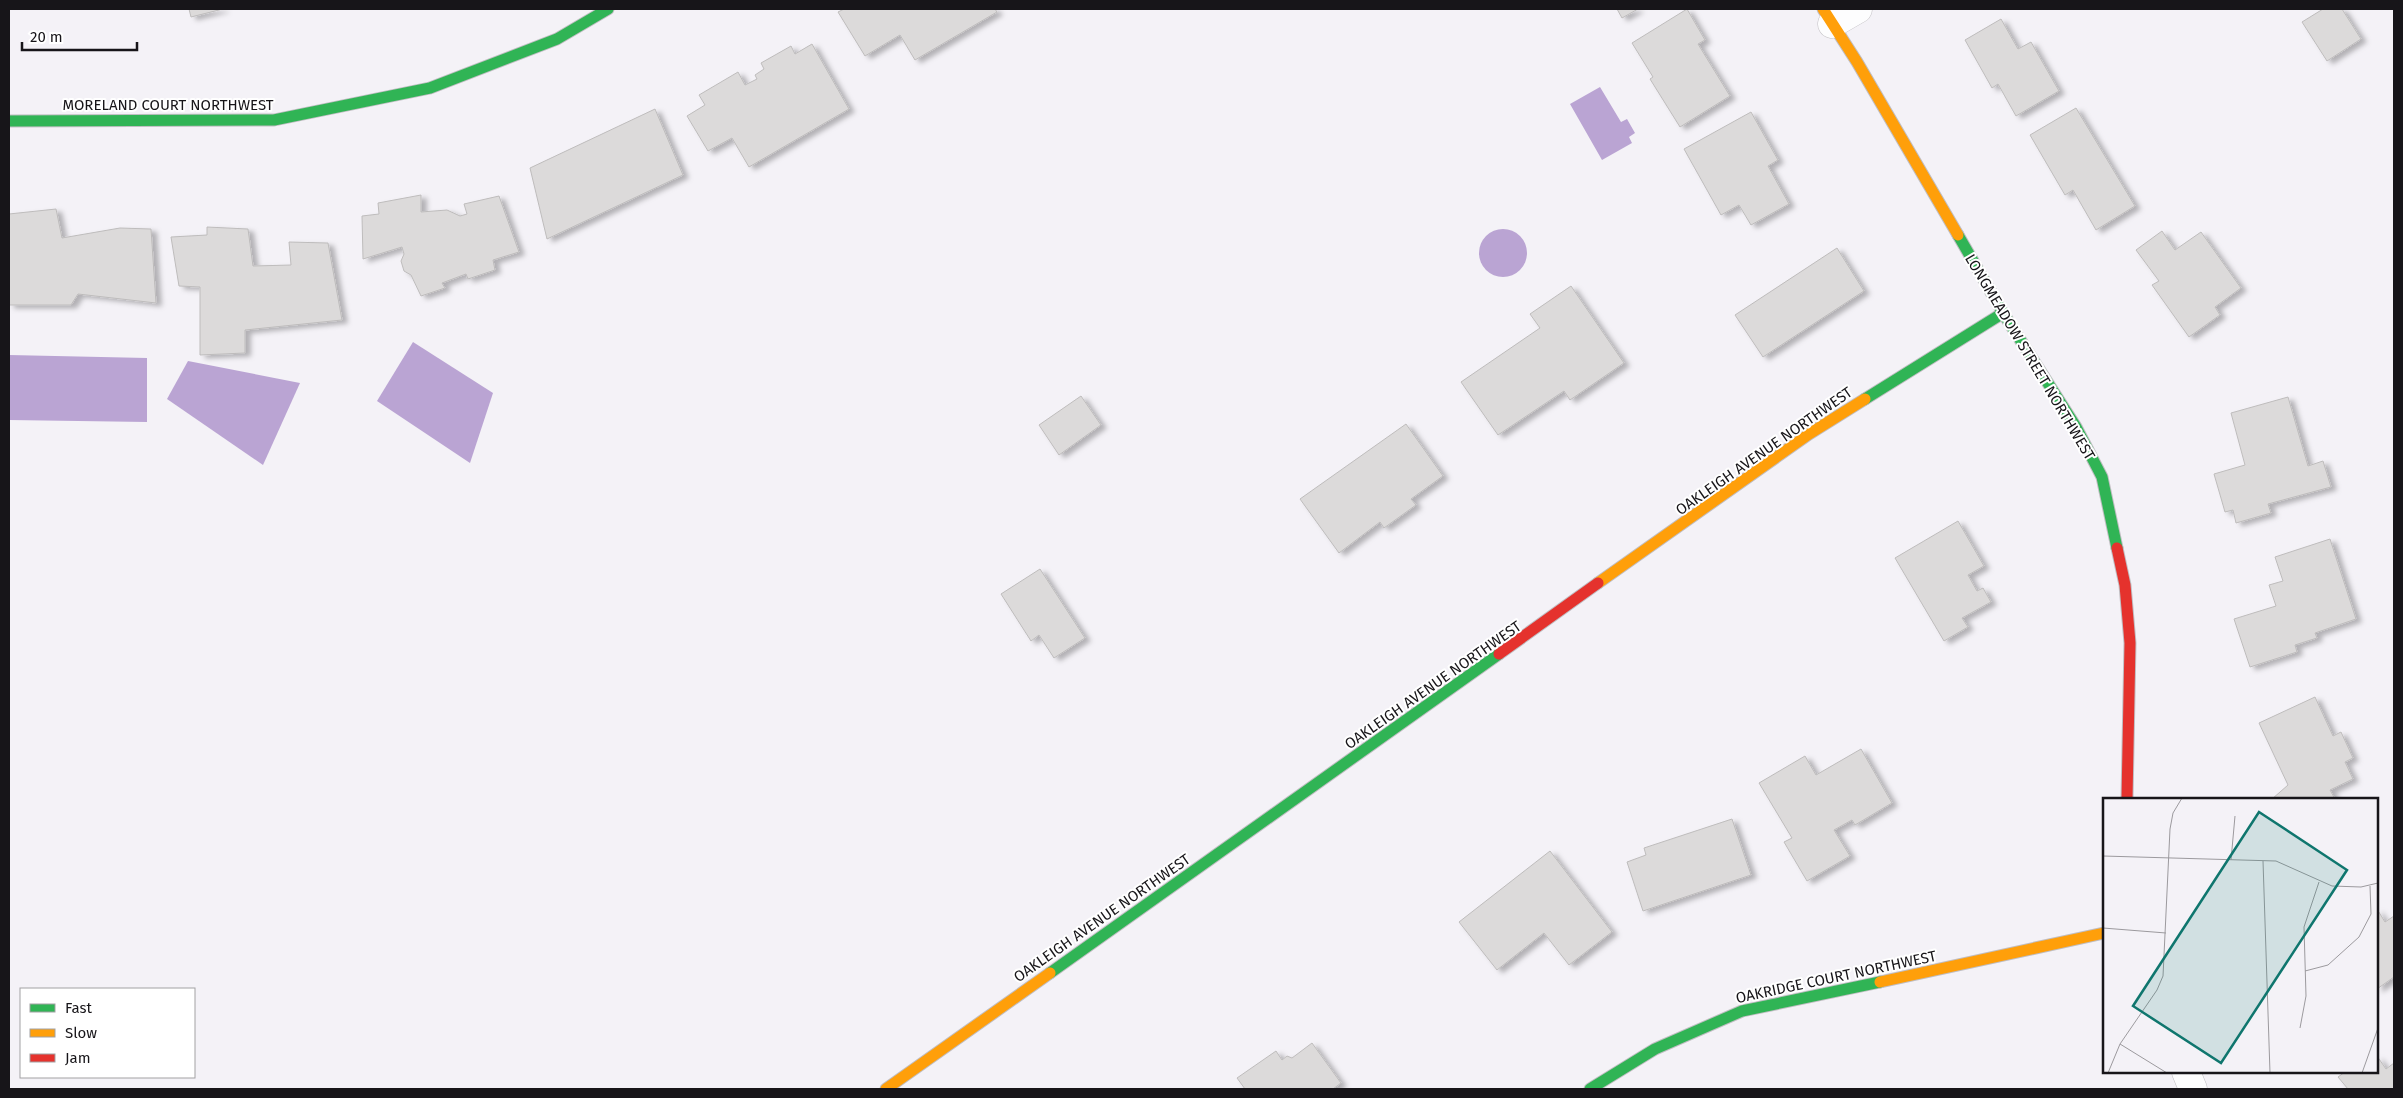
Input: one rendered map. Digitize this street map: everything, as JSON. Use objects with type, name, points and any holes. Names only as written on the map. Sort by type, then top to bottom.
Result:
[{"type":"street","name":"MORELAND COURT NORTHWEST","points":[[9,121],[274,120],[430,88],[558,39],[608,9]]},
{"type":"street","points":[[1828,16],[1858,9]]},
{"type":"street","name":"LONGMEADOW STREET NORTHWEST","points":[[1828,16],[2002,313],[2076,427],[2102,477],[2125,586],[2130,643],[2126,764],[2127,798]]},
{"type":"street","name":"OAKLEIGH AVENUE NORTHWEST","points":[[886,1089],[1809,434],[2002,313]]},
{"type":"street","name":"OAKRIDGE COURT NORTHWEST","points":[[1590,1089],[1655,1049],[1742,1011],[2025,952],[2103,933]]},
{"type":"street","points":[[2186,1073],[2193,1089]]},
{"type":"shaded area","points":[[1600,87],[1621,122],[1627,119],[1635,133],[1629,137],[1632,143],[1602,160],[1570,104]]},
{"type":"shaded area","points":[[1498,229],[1508,229],[1520,236],[1527,248],[1527,258],[1520,270],[1508,277],[1498,277],[1490,273],[1483,266],[1479,258],[1479,248],[1483,240],[1490,233]]},
{"type":"shaded area","points":[[413,342],[493,393],[470,463],[377,401]]},
{"type":"shaded area","points":[[9,355],[147,358],[147,422],[9,420]]},
{"type":"shaded area","points":[[188,361],[300,383],[263,465],[167,399]]},
{"type":"building","points":[[189,9],[223,9],[191,17]]},
{"type":"building","points":[[844,9],[995,9],[997,12],[915,60],[900,35],[865,56],[838,12]]},
{"type":"building","points":[[1617,9],[1638,9],[1622,18]]},
{"type":"building","points":[[1687,9],[1705,40],[1698,44],[1730,96],[1680,127],[1650,79],[1653,77],[1632,43]]},
{"type":"building","points":[[2323,9],[2342,9],[2361,39],[2327,61],[2302,22]]},
{"type":"building","points":[[2001,19],[2018,49],[2031,42],[2059,91],[2016,116],[1998,84],[1992,88],[1965,40]]},
{"type":"building","points":[[812,44],[849,109],[749,167],[732,138],[708,151],[687,116],[705,105],[699,95],[738,72],[745,85],[757,79],[755,75],[764,69],[761,63],[791,46],[795,54]]},
{"type":"building","points":[[2076,108],[2135,206],[2096,230],[2073,190],[2065,195],[2030,135]]},
{"type":"building","points":[[655,109],[683,175],[547,239],[530,168]]},
{"type":"building","points":[[1751,112],[1778,160],[1768,166],[1789,204],[1751,225],[1739,205],[1721,215],[1684,149]]},
{"type":"building","points":[[421,195],[421,212],[447,210],[460,216],[467,214],[464,204],[499,196],[519,252],[493,260],[495,270],[468,279],[466,274],[442,283],[445,288],[421,296],[411,275],[404,271],[401,261],[404,254],[402,247],[363,259],[362,216],[379,214],[378,203]]},
{"type":"building","points":[[56,209],[62,238],[120,228],[151,229],[156,303],[78,294],[71,305],[9,305],[9,214]]},
{"type":"building","points":[[207,227],[248,229],[253,266],[291,265],[289,242],[328,243],[342,320],[245,330],[245,353],[200,355],[200,287],[179,286],[171,237],[207,235]]},
{"type":"building","points":[[2162,231],[2175,250],[2201,232],[2241,288],[2215,307],[2220,315],[2189,337],[2152,285],[2159,281],[2136,250]]},
{"type":"building","points":[[1837,248],[1864,291],[1763,357],[1735,315]]},
{"type":"building","points":[[1571,286],[1624,363],[1570,400],[1564,391],[1498,435],[1461,382],[1540,328],[1530,314]]},
{"type":"building","points":[[1081,396],[1101,425],[1059,455],[1039,425]]},
{"type":"building","points":[[2288,397],[2308,466],[2323,461],[2331,487],[2268,504],[2271,513],[2236,523],[2233,510],[2225,512],[2214,474],[2245,465],[2231,413]]},
{"type":"building","points":[[1406,424],[1443,476],[1411,499],[1416,505],[1384,528],[1380,522],[1339,553],[1300,499]]},
{"type":"building","points":[[1958,521],[1984,566],[1968,575],[1977,591],[1983,588],[1991,602],[1962,618],[1968,627],[1944,641],[1895,558]]},
{"type":"building","points":[[2330,539],[2356,619],[2315,633],[2317,638],[2295,645],[2297,652],[2250,667],[2234,619],[2276,606],[2269,585],[2283,581],[2275,557]]},
{"type":"building","points":[[1040,569],[1085,638],[1054,658],[1039,635],[1031,641],[1001,594]]},
{"type":"building","points":[[2315,697],[2333,736],[2341,732],[2353,758],[2345,762],[2353,779],[2330,790],[2334,798],[2273,798],[2288,785],[2259,723]]},
{"type":"building","points":[[1861,749],[1892,803],[1855,825],[1852,820],[1834,830],[1850,856],[1807,881],[1784,842],[1792,838],[1759,783],[1805,756],[1816,775]]},
{"type":"building","points":[[1732,819],[1751,875],[1643,911],[1627,862],[1646,855],[1644,848]]},
{"type":"building","points":[[1550,851],[1612,932],[1569,965],[1544,933],[1497,970],[1459,922]]},
{"type":"building","points":[[2378,911],[2385,922],[2394,916],[2394,977],[2378,988]]},
{"type":"building","points":[[1312,1043],[1341,1083],[1333,1089],[1245,1089],[1237,1078],[1276,1051],[1282,1060],[1287,1056],[1292,1058]]},
{"type":"building","points":[[2378,1057],[2386,1069],[2394,1063],[2394,1089],[2348,1089],[2338,1077],[2344,1073],[2378,1073]]},
{"type":"traffic: fast","points":[[9,121],[274,120],[430,88],[557,39],[608,9]]},
{"type":"traffic: fast","points":[[1958,235],[2003,313],[2076,427],[2102,477],[2117,548]]},
{"type":"traffic: fast","points":[[1865,399],[2003,313]]},
{"type":"traffic: fast","points":[[1050,973],[1499,654]]},
{"type":"traffic: fast","points":[[1590,1089],[1655,1049],[1742,1011],[1880,982]]},
{"type":"traffic: slow","points":[[1823,9],[1857,62],[1958,235]]},
{"type":"traffic: slow","points":[[1598,583],[1809,434],[1865,399]]},
{"type":"traffic: slow","points":[[1880,982],[2103,933]]},
{"type":"traffic: slow","points":[[886,1089],[1050,973]]},
{"type":"traffic: jam","points":[[2117,548],[2125,585],[2130,643],[2127,798]]},
{"type":"traffic: jam","points":[[1499,654],[1598,583]]}]
